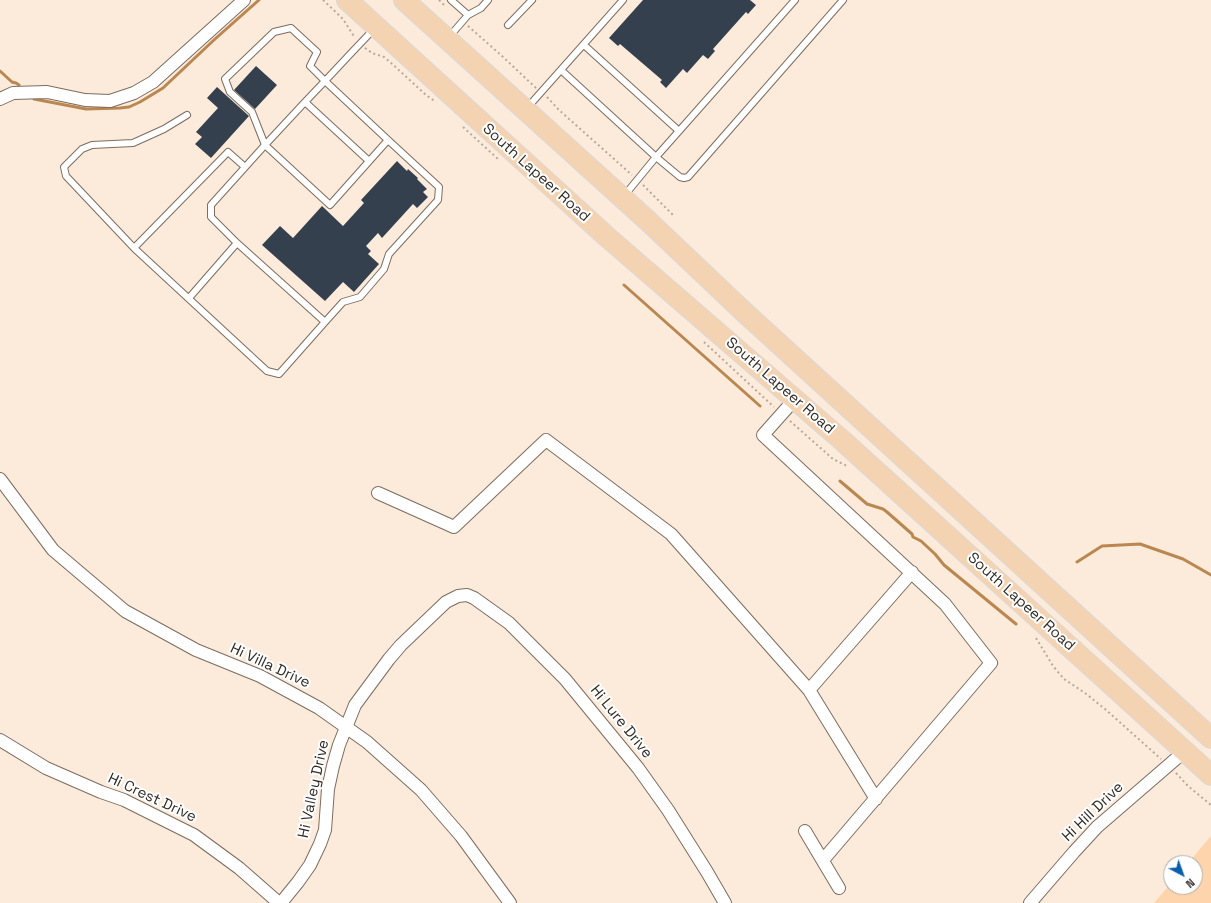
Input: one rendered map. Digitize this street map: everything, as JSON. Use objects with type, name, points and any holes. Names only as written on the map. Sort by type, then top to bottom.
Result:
[{"type":"main road","name":"South Lapeer Road","points":[[347,0],[370,13],[606,236],[850,447],[1211,775]]},
{"type":"main road","name":"South Lapeer Road","points":[[404,0],[1211,738]]},
{"type":"main road","points":[[752,363],[764,363],[770,360],[780,345]]},
{"type":"main road","points":[[1073,649],[1081,637],[1087,635],[1099,636]]},
{"type":"street","points":[[0,100],[13,93],[47,92],[85,100],[110,101],[134,93],[153,82],[244,0]]},
{"type":"street","points":[[795,399],[763,435],[946,604],[991,663],[823,860]]},
{"type":"street","points":[[378,493],[454,527],[546,440],[671,534],[809,690],[876,799]]},
{"type":"street","name":"Hi Villa Drive","points":[[0,479],[53,550],[125,611],[196,650],[260,676],[319,708],[366,742],[421,790],[461,836],[510,903]]},
{"type":"street","points":[[809,690],[912,572]]},
{"type":"street","name":"Hi Lure Drive","points":[[458,596],[467,595],[474,598],[509,623],[565,678],[638,768],[668,810],[725,903]]},
{"type":"street","name":"Hi Valley Drive","points":[[280,903],[310,865],[325,830],[328,789],[333,766],[339,745],[355,705],[401,645],[446,602],[458,596]]},
{"type":"street","name":"Hi Crest Drive","points":[[0,740],[46,768],[101,792],[124,800],[194,835],[239,868],[280,903]]},
{"type":"street","name":"Hi Hill Drive","points":[[1030,903],[1097,827],[1185,751]]},
{"type":"street","points":[[805,830],[839,888]]},
{"type":"lane","points":[[451,0],[459,3],[468,15]]},
{"type":"lane","points":[[447,39],[468,15],[481,8],[488,0]]},
{"type":"lane","points":[[508,25],[532,0]]},
{"type":"lane","points":[[525,110],[623,0]]},
{"type":"lane","points":[[622,198],[656,156],[795,0]]},
{"type":"lane","points":[[561,70],[656,156],[680,177],[684,178],[688,177],[843,0]]},
{"type":"lane","points":[[325,322],[237,243],[211,217],[211,205],[325,81],[370,13]]},
{"type":"lane","points":[[187,115],[164,129],[132,143],[92,145],[82,149],[64,167],[66,176],[134,248],[267,371],[279,374],[343,302],[360,297],[384,270],[388,254],[438,200],[439,187],[310,66],[316,52],[291,28],[274,32],[225,79],[230,92],[252,112],[265,145],[330,205],[388,140]]},
{"type":"lane","points":[[584,45],[679,131]]},
{"type":"lane","points":[[305,102],[370,161]]},
{"type":"lane","points":[[134,248],[228,152],[245,167]]},
{"type":"lane","points":[[189,298],[237,243]]},
{"type":"path","points":[[439,0],[637,180],[673,215]]},
{"type":"path","points":[[1053,666],[1064,679],[1100,705],[1162,760]]},
{"type":"path","points":[[1175,772],[1211,805]]},
{"type":"shaded area","points":[[1211,836],[1211,903],[1154,903],[1163,892],[1163,895],[1203,895],[1203,855],[1195,855]]},
{"type":"building","points":[[643,0],[750,0],[756,5],[748,14],[746,12],[713,49],[715,51],[708,59],[703,55],[687,73],[683,69],[666,88],[660,82],[662,80],[620,44],[618,46],[609,38]]},
{"type":"building","points":[[256,66],[277,85],[255,109],[234,90]]},
{"type":"building","points":[[217,87],[249,116],[211,158],[195,144],[202,137],[196,132],[218,108],[207,98]]},
{"type":"building","points":[[397,161],[407,171],[408,169],[418,178],[417,179],[427,189],[423,192],[428,197],[417,208],[413,204],[382,238],[378,233],[366,246],[371,251],[368,254],[379,264],[354,292],[343,282],[325,301],[262,245],[280,226],[293,238],[322,206],[343,226],[364,203],[361,200]]},
{"type":"waterway","points":[[34,99],[86,109],[129,107],[163,88],[259,0]]},
{"type":"waterway","points":[[0,71],[12,82],[19,85]]},
{"type":"waterway","points":[[624,285],[760,406]]},
{"type":"waterway","points":[[840,481],[867,504],[883,509],[887,512],[912,534],[913,537],[921,541],[935,554],[944,565],[1016,624]]},
{"type":"waterway","points":[[1077,562],[1102,546],[1140,544],[1183,559],[1211,575]]}]
